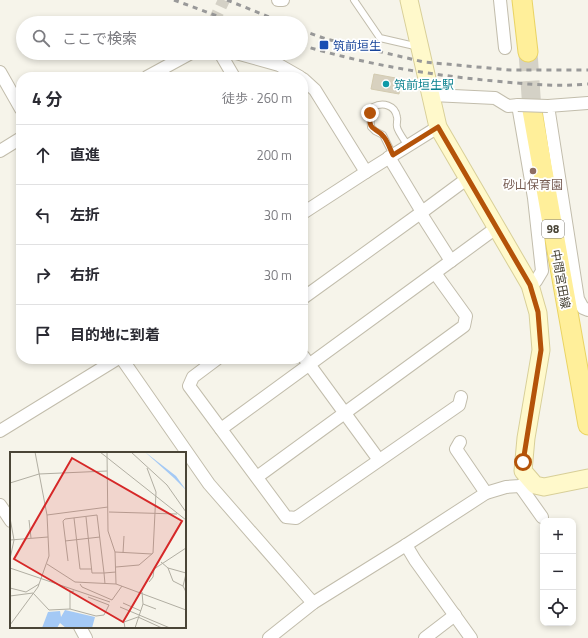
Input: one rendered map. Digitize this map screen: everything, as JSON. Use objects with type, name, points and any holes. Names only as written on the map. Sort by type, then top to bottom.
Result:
[{"type":"main road","points":[[522,0],[528,52]]},
{"type":"main road","name":"中間宮田線","points":[[533,107],[588,425]]},
{"type":"street","points":[[278,0],[283,0]]},
{"type":"street","points":[[409,0],[432,95],[438,127],[530,285],[538,312],[541,350],[522,471],[524,483],[542,517]]},
{"type":"street","points":[[500,0],[505,48]]},
{"type":"street","points":[[156,72],[178,60]]},
{"type":"street","points":[[224,60],[231,72]]},
{"type":"street","points":[[261,60],[279,65],[291,72]]},
{"type":"street","points":[[0,72],[16,100]]},
{"type":"street","points":[[308,84],[319,95],[366,172]]},
{"type":"street","points":[[432,95],[495,98],[508,106],[533,107],[588,103]]},
{"type":"street","points":[[530,285],[536,281],[542,271],[534,198],[533,107]]},
{"type":"street","points":[[533,107],[578,299],[582,308],[588,310]]},
{"type":"street","points":[[308,210],[438,127]]},
{"type":"street","points":[[0,151],[16,141]]},
{"type":"street","points":[[391,156],[422,212],[423,217],[451,261]]},
{"type":"street","points":[[308,294],[468,178]]},
{"type":"street","points":[[308,359],[451,261],[496,228]]},
{"type":"street","points":[[257,477],[464,326],[466,316],[435,272]]},
{"type":"street","points":[[308,363],[379,460]]},
{"type":"street","points":[[0,431],[109,364]]},
{"type":"street","points":[[125,364],[209,484],[312,603]]},
{"type":"street","points":[[210,364],[193,377],[189,386],[286,517],[296,518],[459,405],[461,397]]},
{"type":"street","points":[[221,429],[301,364]]},
{"type":"street","points":[[460,442],[456,449],[486,493]]},
{"type":"street","points":[[269,638],[312,603],[406,545],[486,493],[524,483],[544,487],[588,478]]},
{"type":"street","points":[[0,505],[10,520]]},
{"type":"street","points":[[406,545],[471,638]]},
{"type":"street","points":[[425,638],[455,616]]},
{"type":"street","points":[[81,628],[86,638]]},
{"type":"lane","points":[[354,0],[380,38],[420,48]]},
{"type":"lane","points":[[391,156],[383,135],[371,127],[370,113],[373,107],[383,104],[395,110],[398,120],[397,126],[408,146]]},
{"type":"building","name":"筑前垣生駅","points":[[374,74],[401,79],[399,94],[371,89]]},
{"type":"tunnel","points":[[216,16],[224,0]]},
{"type":"tunnel","points":[[528,52],[532,110]]},
{"type":"railway","points":[[174,0],[217,16]]},
{"type":"railway","points":[[227,0],[267,16]]},
{"type":"railway","points":[[308,33],[326,39],[424,62],[510,70],[588,70]]},
{"type":"railway","points":[[308,47],[349,58],[445,76],[541,85],[588,84]]},
{"type":"place","name":"筑前垣生","points":[[324,45]]},
{"type":"place","name":"筑前垣生駅","points":[[386,84]]},
{"type":"place","name":"砂山保育園","points":[[533,171]]},
{"type":"route","points":[[370,113],[369,120],[371,127],[383,135],[393,155],[438,127],[530,285],[538,312],[541,350],[523,462]]}]
